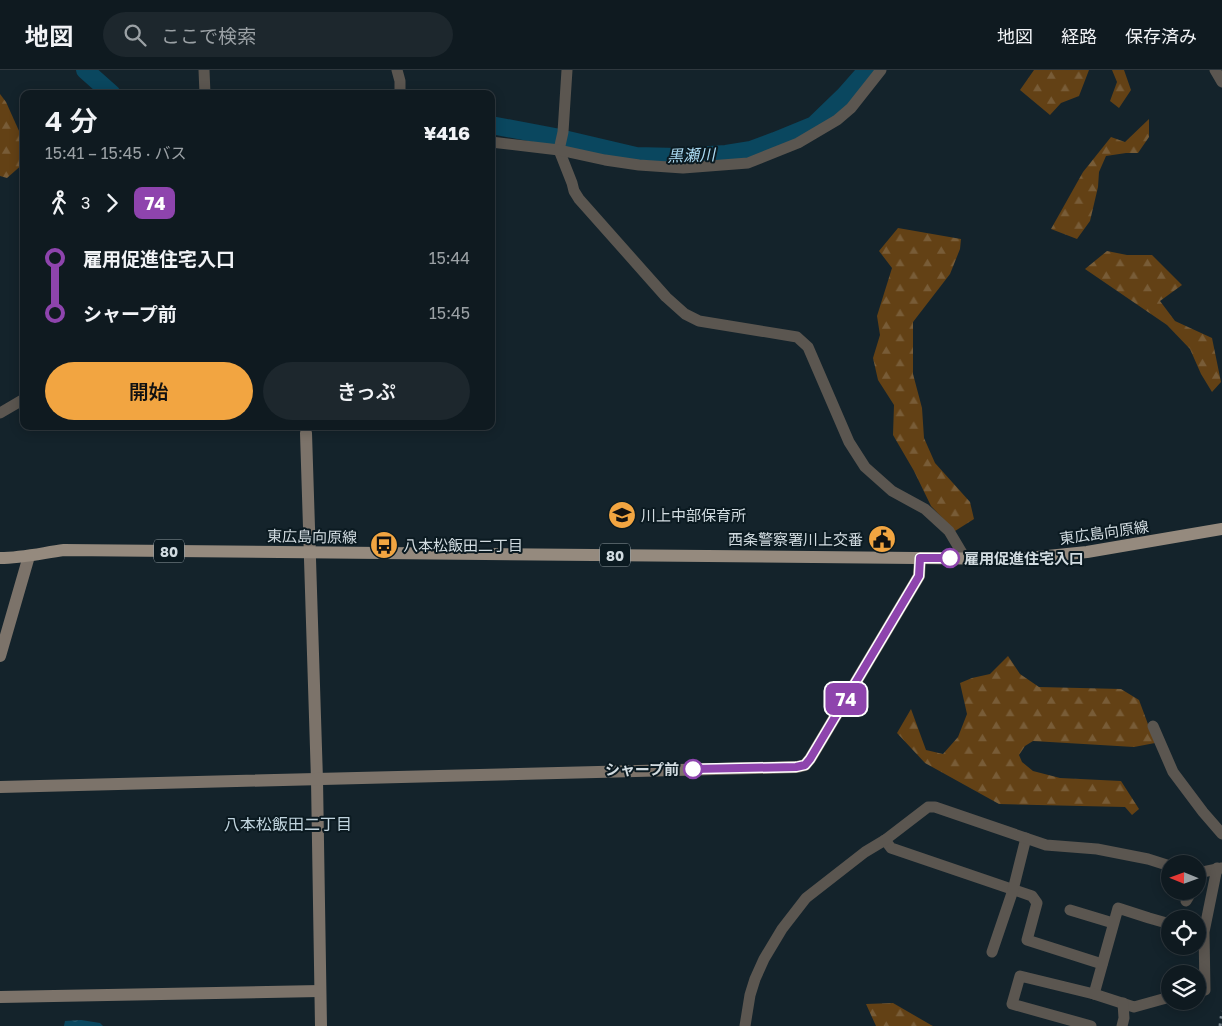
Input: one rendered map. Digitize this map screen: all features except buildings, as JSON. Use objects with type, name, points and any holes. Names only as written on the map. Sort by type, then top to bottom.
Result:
[{"type":"main road","name":"東広島向原線","points":[[0,558],[13,558],[64,550],[1018,559],[1087,552],[1222,529]]},
{"type":"street","points":[[204,70],[205,90]]},
{"type":"street","points":[[397,70],[400,90]]},
{"type":"street","points":[[567,70],[559,150],[574,192],[579,199],[666,297],[685,314],[699,321],[797,337],[808,347],[848,442],[865,467],[892,491],[925,509],[949,531],[965,558]]},
{"type":"street","points":[[495,142],[559,150],[639,165],[683,168],[748,163],[798,143],[837,120],[850,108],[882,70]]},
{"type":"street","points":[[1215,70],[1222,82]]},
{"type":"street","points":[[0,413],[20,401]]},
{"type":"street","points":[[306,430],[321,1026]]},
{"type":"street","points":[[0,656],[28,556]]},
{"type":"street","points":[[0,787],[796,767],[805,765],[919,576],[920,558]]},
{"type":"street","points":[[1153,726],[1173,772],[1222,834]]},
{"type":"street","points":[[745,1026],[750,995],[764,958],[782,929],[806,898],[865,852],[885,840],[928,807],[936,807],[1046,845],[1097,849],[1161,863]]},
{"type":"street","points":[[992,952],[1026,838]]},
{"type":"street","points":[[885,840],[891,848],[1032,896],[1037,903],[1026,940],[1102,964]]},
{"type":"street","points":[[1206,871],[1220,868],[1206,914]]},
{"type":"street","points":[[1094,994],[1118,908],[1161,921]]},
{"type":"street","points":[[1070,910],[1114,924]]},
{"type":"street","points":[[1091,1026],[1012,1004],[1020,976],[1094,994],[1134,1007],[1161,1000]]},
{"type":"street","points":[[0,997],[320,991]]},
{"type":"street","points":[[1122,1026],[1124,1018],[1123,1004]]},
{"type":"green space","points":[[1034,70],[1089,70],[1079,96],[1061,103],[1050,115],[1020,90]]},
{"type":"green space","points":[[1112,70],[1124,70],[1131,90],[1119,108],[1110,101],[1117,82]]},
{"type":"green space","points":[[0,94],[6,102],[20,133],[20,167],[7,178],[0,176]]},
{"type":"green space","points":[[1149,119],[1149,137],[1138,153],[1106,156],[1099,172],[1098,187],[1090,221],[1077,239],[1051,229],[1083,172],[1111,137],[1125,142]]},
{"type":"green space","points":[[898,228],[961,239],[960,249],[950,274],[913,322],[913,374],[922,408],[924,438],[935,463],[970,502],[974,519],[955,531],[931,506],[914,471],[893,435],[894,405],[878,380],[873,358],[880,335],[877,316],[892,268],[879,251]]},
{"type":"green space","points":[[1107,251],[1127,255],[1152,255],[1182,285],[1160,301],[1175,321],[1212,338],[1221,382],[1212,392],[1201,374],[1190,349],[1167,325],[1085,269]]},
{"type":"green space","points":[[1008,656],[1020,674],[1039,687],[1121,689],[1139,700],[1155,743],[1134,747],[1033,741],[1025,746],[1019,755],[1022,762],[1033,771],[1060,778],[1121,781],[1139,809],[1132,815],[1125,807],[999,804],[925,763],[897,733],[911,709],[926,750],[943,754],[958,737],[967,714],[960,683],[990,674]]},
{"type":"green space","points":[[893,1003],[933,1026],[876,1026],[866,1004]]},
{"type":"water","points":[[81,1020],[100,1023],[103,1026],[64,1026],[65,1021]]},
{"type":"waterway","name":"黒瀬川","points":[[85,70],[108,90]]},
{"type":"waterway","name":"黒瀬川","points":[[495,126],[555,137],[636,156],[677,157],[726,154],[751,150],[814,125],[845,95],[867,70]]},
{"type":"railway","points":[[1220,1026],[1222,1011]]},
{"type":"bus line","name":"74","points":[[693,769],[796,767],[805,765],[919,576],[920,558],[950,558]]},
{"type":"place","name":"川上中部保育所","points":[[622,515]]},
{"type":"place","name":"西条警察署川上交番","points":[[882,539]]},
{"type":"place","name":"八本松飯田二丁目","points":[[384,545]]},
{"type":"place","name":"雇用促進住宅入口","points":[[950,558]]},
{"type":"place","name":"シャープ前","points":[[693,769]]},
{"type":"district","name":"八本松飯田二丁目","points":[[288,824]]}]
